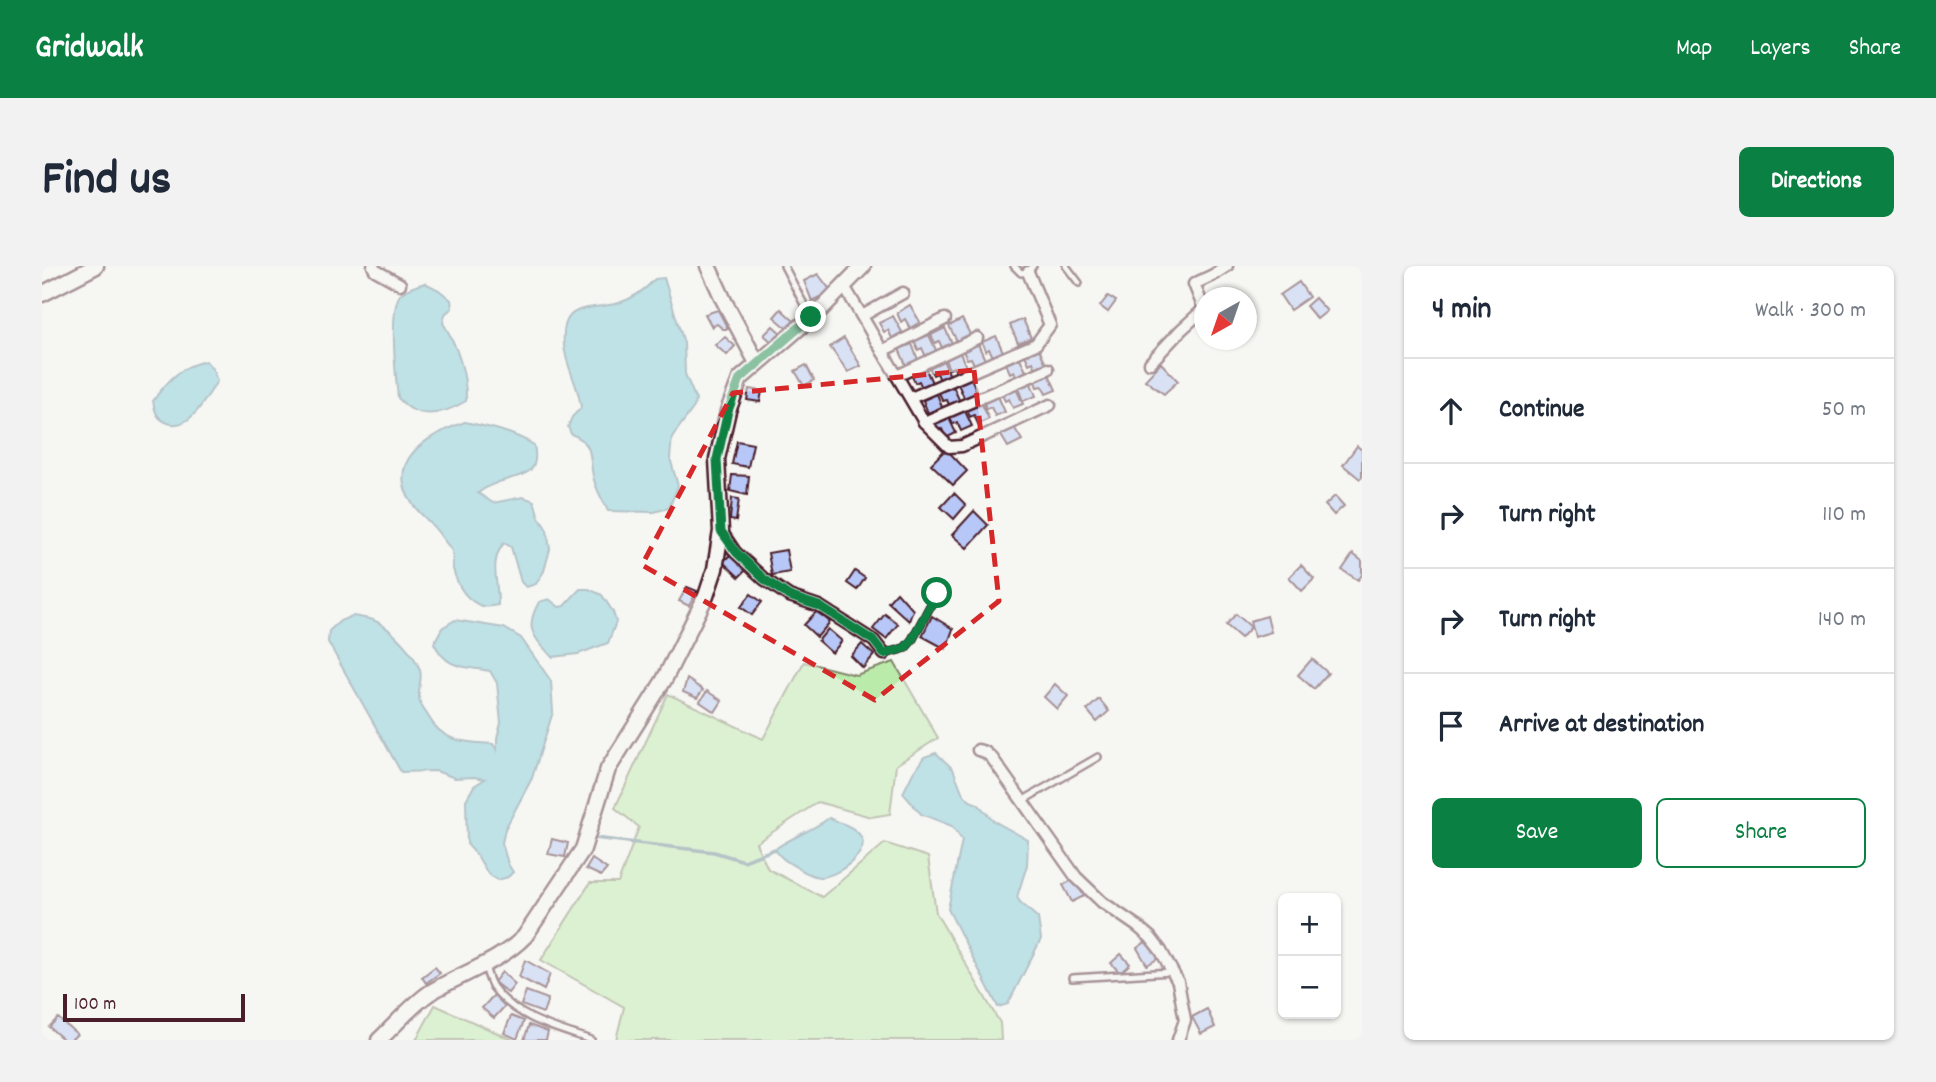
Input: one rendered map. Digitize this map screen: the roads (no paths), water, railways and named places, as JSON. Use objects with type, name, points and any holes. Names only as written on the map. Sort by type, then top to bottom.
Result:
[{"type":"main road","points":[[42,295],[96,266]]},
{"type":"main road","points":[[708,266],[757,363]]},
{"type":"main road","points":[[379,1040],[429,993],[514,947],[525,936],[583,849],[608,769],[664,680],[706,596],[715,569],[721,531],[717,459],[728,411],[740,379],[811,317],[863,266]]},
{"type":"street","points":[[373,266],[375,270],[400,284]]},
{"type":"street","points":[[1150,363],[1204,309],[1194,284],[1227,266]]},
{"type":"street","points":[[911,398],[1036,344],[1050,325],[1030,269]]},
{"type":"street","points":[[844,286],[924,422],[949,447],[962,446],[1050,405]]},
{"type":"street","points":[[862,316],[904,293]]},
{"type":"street","points":[[882,351],[945,319]]},
{"type":"street","points":[[897,376],[977,338]]},
{"type":"street","points":[[924,422],[1048,369]]},
{"type":"street","points":[[721,531],[736,552],[764,579],[789,596],[819,606],[874,641],[884,654]]},
{"type":"street","points":[[978,750],[992,758],[1076,877],[1102,902],[1150,937],[1161,951],[1178,982],[1185,1020],[1178,1040]]},
{"type":"lane","points":[[784,266],[811,317]]},
{"type":"lane","points":[[1014,266],[1021,273],[1030,269]]},
{"type":"lane","points":[[1066,266],[1079,283]]},
{"type":"lane","points":[[884,654],[905,648],[912,640],[937,593]]},
{"type":"lane","points":[[1022,802],[1098,757]]},
{"type":"lane","points":[[484,963],[492,986],[510,1004],[534,1020],[591,1040]]},
{"type":"lane","points":[[1072,978],[1172,972]]},
{"type":"water","points":[[664,278],[684,343],[685,374],[696,400],[694,407],[672,437],[670,458],[678,486],[669,508],[654,512],[608,511],[595,484],[588,447],[571,434],[568,427],[572,417],[581,408],[565,353],[564,331],[572,314],[579,310],[619,303],[639,293],[655,279]]},
{"type":"water","points":[[425,283],[451,300],[452,308],[445,314],[443,323],[460,360],[466,391],[466,401],[447,410],[432,413],[411,409],[398,398],[395,361],[395,314],[400,295]]},
{"type":"water","points":[[206,361],[217,381],[197,411],[184,422],[176,424],[161,419],[153,401],[158,394],[182,370]]},
{"type":"water","points":[[465,422],[509,433],[534,445],[535,460],[531,469],[522,475],[492,484],[478,493],[493,503],[523,497],[534,501],[547,530],[550,549],[544,571],[536,584],[526,587],[521,582],[511,547],[504,543],[496,558],[498,605],[494,606],[476,603],[463,591],[453,569],[451,549],[414,506],[405,490],[403,476],[406,463],[414,452],[437,434]]},
{"type":"water","points":[[580,589],[589,589],[602,595],[613,612],[616,622],[608,643],[578,654],[552,657],[533,632],[534,611],[539,602],[549,599],[559,607],[564,606]]},
{"type":"water","points":[[352,616],[379,623],[394,634],[407,649],[420,670],[421,705],[440,731],[455,739],[493,744],[497,750],[501,723],[497,683],[490,671],[451,662],[439,652],[434,643],[442,628],[455,620],[504,628],[521,638],[551,681],[553,712],[532,778],[505,829],[502,843],[513,872],[508,877],[498,880],[488,874],[467,844],[466,800],[474,786],[485,779],[455,778],[436,771],[401,772],[328,642],[329,631],[340,621]]},
{"type":"water","points":[[936,753],[953,769],[963,794],[970,801],[978,804],[994,821],[1028,840],[1027,865],[1017,897],[1038,918],[1041,939],[1008,1004],[998,1007],[948,909],[962,840],[952,826],[921,814],[903,793],[924,757]]},
{"type":"water","points":[[829,818],[855,830],[863,843],[856,857],[842,869],[826,876],[814,876],[787,861],[775,849],[816,826]]},
{"type":"waterway","points":[[594,838],[714,852],[744,861],[775,849]]}]
